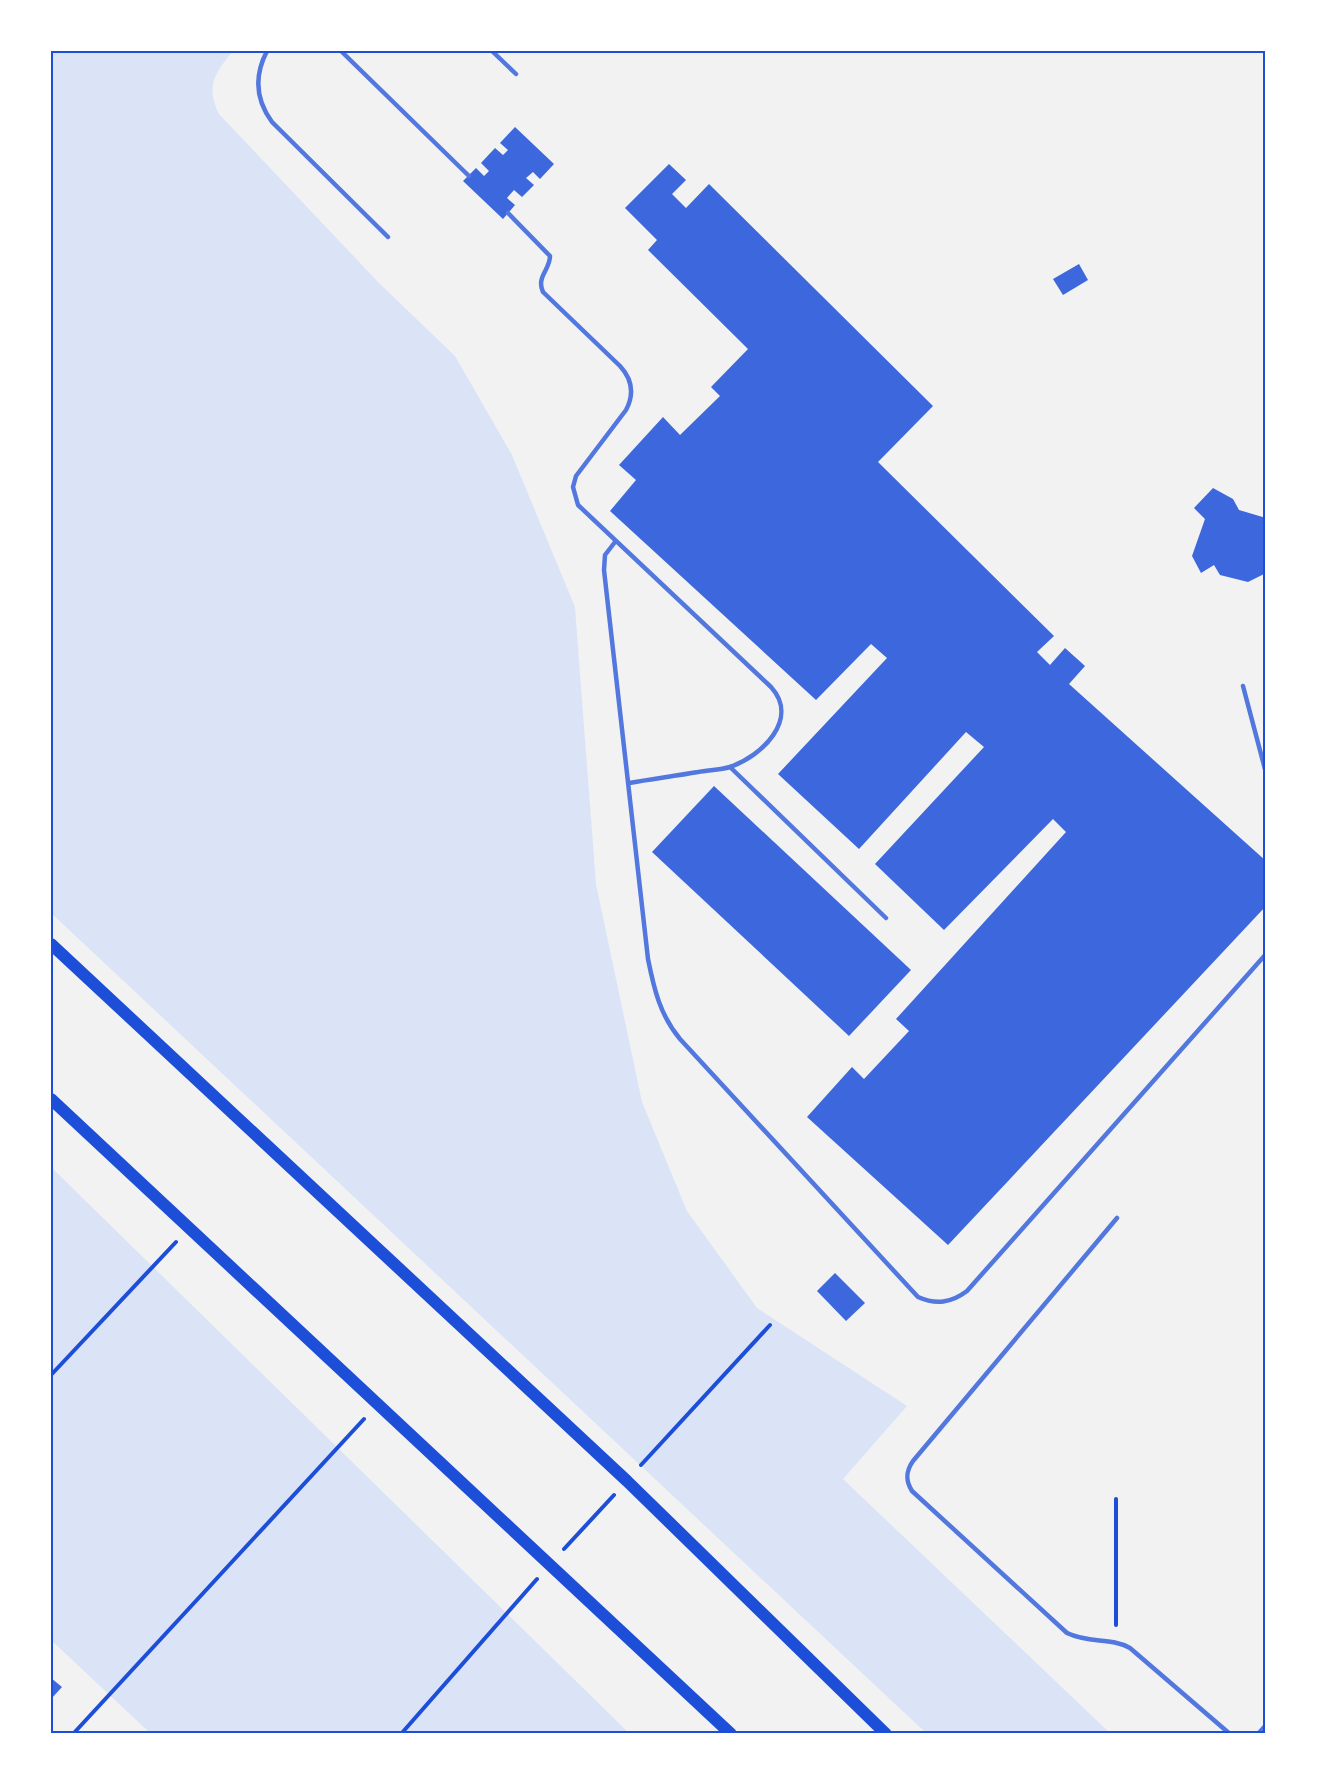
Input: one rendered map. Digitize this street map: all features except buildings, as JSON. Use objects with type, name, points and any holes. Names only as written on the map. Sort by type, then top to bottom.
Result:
[{"type":"main road","points":[[51,944],[627,1481],[886,1734]]},
{"type":"main road","points":[[51,1099],[731,1734]]},
{"type":"lane","points":[[267,51],[258,75],[260,101],[265,112],[272,122],[388,237]]},
{"type":"lane","points":[[341,51],[469,176]]},
{"type":"lane","points":[[492,51],[516,74]]},
{"type":"lane","points":[[508,213],[550,256],[550,261],[540,280],[543,292],[620,366],[628,375],[632,385],[630,402],[626,410],[576,476],[573,487],[578,505],[776,693],[782,708],[782,717],[775,734],[753,754],[730,767],[629,783]]},
{"type":"lane","points":[[615,542],[609,548],[603,562],[648,959],[657,999],[670,1028],[918,1297],[938,1303],[958,1298],[967,1291],[1266,954]]},
{"type":"lane","points":[[1243,686],[1266,773]]},
{"type":"lane","points":[[730,767],[886,918]]},
{"type":"lane","points":[[1117,1218],[913,1461],[906,1479],[912,1491],[1067,1633],[1084,1640],[1116,1642],[1130,1648],[1230,1734]]},
{"type":"lane","points":[[1258,1734],[1266,1725]]},
{"type":"path","points":[[51,1375],[189,1228]]},
{"type":"path","points":[[401,1734],[550,1565],[770,1325]]},
{"type":"path","points":[[74,1734],[378,1404]]},
{"type":"path","points":[[1116,1499],[1116,1642]]},
{"type":"shaded area","points":[[51,51],[233,51],[221,66],[214,80],[213,95],[219,114],[378,282],[455,356],[512,455],[575,607],[596,884],[642,1102],[687,1211],[757,1308],[907,1406],[843,1479],[1111,1734],[927,1734],[51,913]]},
{"type":"shaded area","points":[[51,1167],[630,1734],[151,1734],[51,1640]]}]
